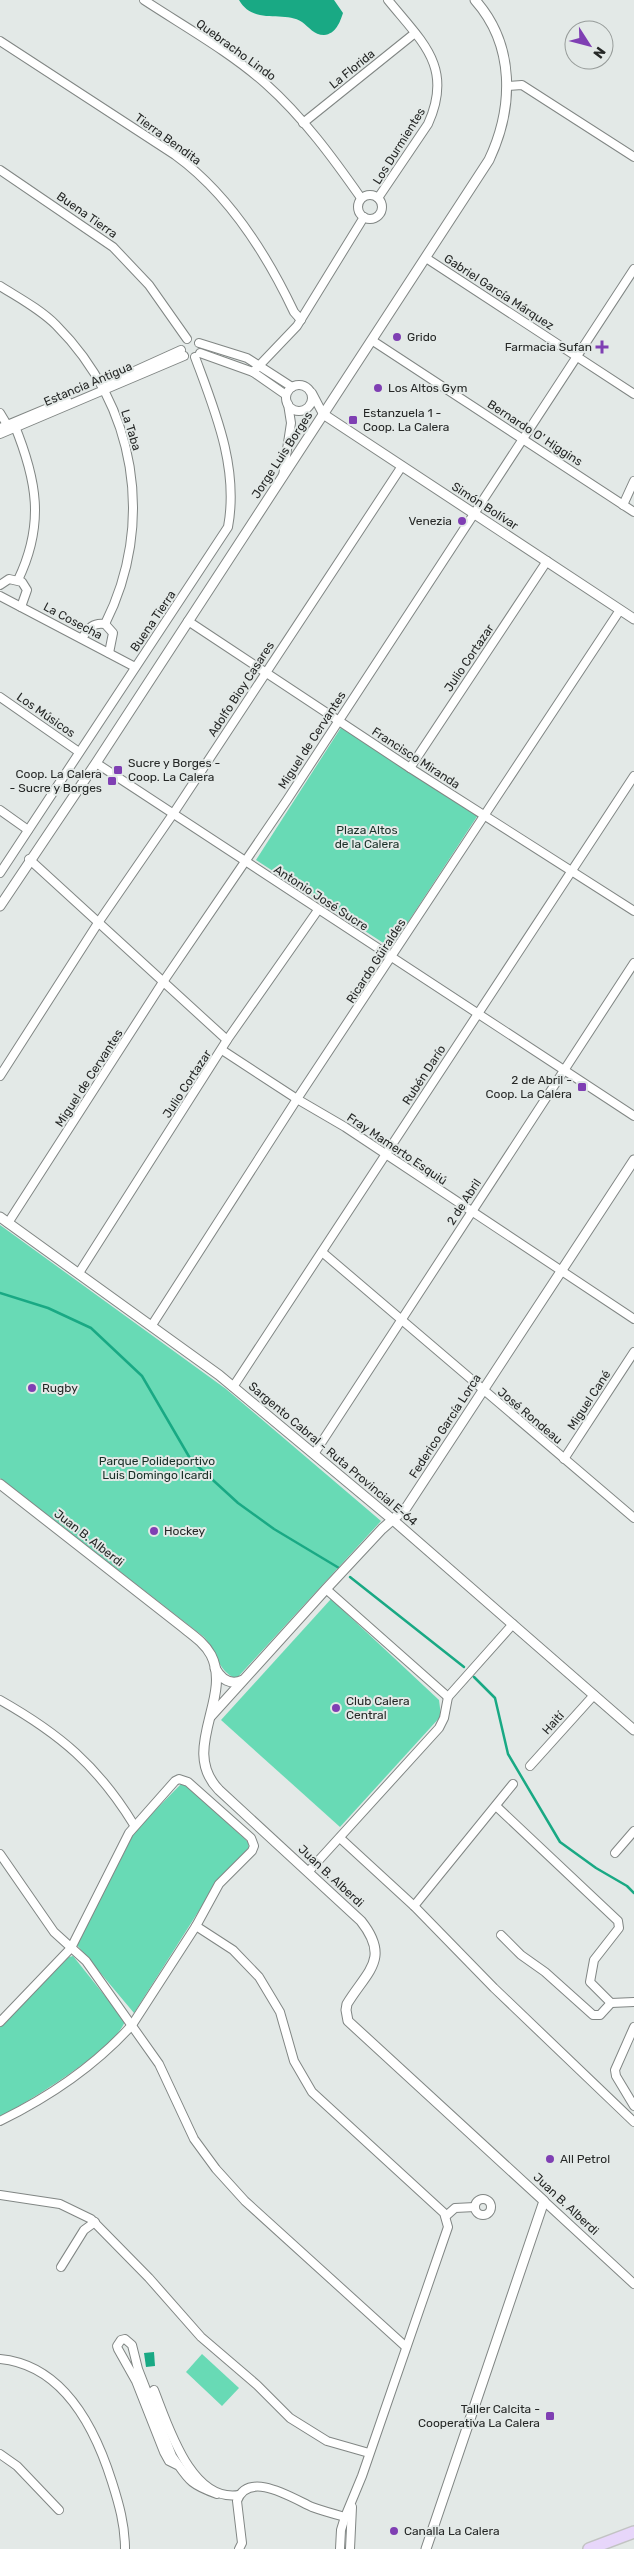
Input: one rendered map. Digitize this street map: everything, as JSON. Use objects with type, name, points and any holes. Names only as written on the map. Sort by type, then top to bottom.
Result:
[{"type":"main road","points":[[589,2549],[634,2532]]},
{"type":"street","name":"Quebracho Lindo","points":[[144,0],[255,75],[304,123],[361,198]]},
{"type":"street","name":"Los Durmientes","points":[[378,198],[428,124],[437,98],[438,74],[435,61],[388,0]]},
{"type":"street","name":"Jorge Luis Borges","points":[[0,906],[96,763],[490,160],[504,121],[506,86],[502,45],[494,26],[475,0]]},
{"type":"street","name":"La Florida","points":[[304,123],[415,33]]},
{"type":"street","name":"Tierra Bendita","points":[[0,41],[175,155],[195,172],[218,195],[262,252],[294,312],[301,320]]},
{"type":"street","points":[[506,86],[522,85],[634,157]]},
{"type":"street","name":"Buena Tierra","points":[[0,170],[113,246],[149,285],[187,339]]},
{"type":"street","points":[[372,195],[378,198],[382,209],[378,215],[371,219],[364,218],[358,208],[361,198],[372,195]]},
{"type":"street","points":[[253,372],[301,320],[364,218]]},
{"type":"street","name":"Gabriel García Márquez","points":[[426,258],[634,394]]},
{"type":"street","name":"Miguel de Cervantes","points":[[8,1223],[163,982],[633,273]]},
{"type":"street","name":"La Taba","points":[[0,286],[39,311],[56,325],[72,343],[104,387],[122,431],[132,476],[134,497],[133,529],[128,566],[123,584],[106,624]]},
{"type":"street","points":[[187,339],[195,339],[199,343],[234,352],[260,365],[292,387],[305,386],[311,392],[312,401],[308,407],[297,410],[277,388],[253,372],[197,355],[183,353],[182,344],[187,339]]},
{"type":"street","name":"Bernardo O' Higgins","points":[[373,340],[634,512]]},
{"type":"street","points":[[197,355],[199,343]]},
{"type":"street","name":"Estancia Antigua","points":[[0,434],[9,427],[183,353]]},
{"type":"street","name":"Buena Tierra","points":[[0,873],[228,527],[230,505],[226,456],[216,413],[197,355]]},
{"type":"street","points":[[283,476],[291,423],[287,400],[292,387]]},
{"type":"street","name":"Simón Bolívar","points":[[311,392],[323,414]]},
{"type":"street","name":"Simón Bolívar","points":[[308,407],[323,414],[634,619]]},
{"type":"street","points":[[0,413],[9,427],[33,481],[36,519],[30,549],[18,580]]},
{"type":"street","name":"Adolfo Bioy Casares","points":[[0,1076],[98,923],[173,814],[402,466]]},
{"type":"street","points":[[623,505],[634,481]]},
{"type":"street","name":"Julio Cortazar","points":[[410,768],[547,561]]},
{"type":"street","points":[[0,585],[9,579],[18,580],[25,586],[26,590],[21,607]]},
{"type":"street","name":"La Cosecha","points":[[0,596],[135,667]]},
{"type":"street","name":"Ricardo Güiraldes","points":[[152,1325],[297,1099],[392,958],[620,610]]},
{"type":"street","name":"Francisco Miranda","points":[[188,621],[410,768],[634,911]]},
{"type":"street","points":[[82,638],[98,622],[106,624],[113,633],[109,653]]},
{"type":"street","name":"Los Músicos","points":[[0,697],[79,752]]},
{"type":"street","name":"Antonio José Sucre","points":[[96,763],[244,862],[634,1116]]},
{"type":"street","name":"Rubén Darío","points":[[233,1387],[634,776]]},
{"type":"street","points":[[0,810],[28,830]]},
{"type":"street","points":[[30,860],[227,1040]]},
{"type":"street","name":"Julio Cortazar","points":[[79,1273],[227,1040],[318,910]]},
{"type":"street","name":"2 de Abril","points":[[314,1454],[634,963]]},
{"type":"street","name":"Fray Mamerto Esquiú","points":[[222,1050],[297,1099],[345,1127],[560,1272],[634,1319]]},
{"type":"street","name":"Federico García Lorca","points":[[210,1717],[326,1589],[406,1508],[634,1160]]},
{"type":"street","name":"Sargento Cabral - Ruta Provincial E-64","points":[[0,1218],[152,1325],[233,1387],[393,1520],[634,1730]]},
{"type":"street","name":"José Rondeau","points":[[322,1252],[634,1518]]},
{"type":"street","name":"Miguel Cané","points":[[564,1459],[634,1352]]},
{"type":"street","name":"Juan B. Alberdi","points":[[0,1484],[200,1641],[208,1651],[214,1663],[215,1680],[204,1759],[209,1778],[219,1790],[309,1870],[361,1921],[375,1946],[376,1954],[372,1970],[347,2004],[348,2020],[634,2284]]},
{"type":"street","points":[[326,1589],[448,1697]]},
{"type":"street","points":[[309,1870],[439,1728],[444,1718],[448,1697],[513,1624]]},
{"type":"street","points":[[214,1663],[224,1679],[233,1683],[243,1680]]},
{"type":"street","name":"Haití","points":[[530,1766],[594,1696]]},
{"type":"street","points":[[0,1700],[46,1727],[67,1744],[100,1776],[134,1826]]},
{"type":"street","points":[[0,2022],[71,1948],[134,1826],[176,1782],[184,1779],[250,1838],[254,1846],[252,1851],[219,1884],[196,1926],[132,2025],[107,2050],[55,2091],[0,2121]]},
{"type":"street","points":[[414,1906],[513,1784]]},
{"type":"street","points":[[496,1806],[620,1924],[620,1928],[594,1960],[590,1982],[611,2002],[634,2002]]},
{"type":"street","points":[[615,1853],[634,1831]]},
{"type":"street","points":[[340,1838],[414,1906],[494,1988],[634,2122]]},
{"type":"street","points":[[0,1854],[54,1932],[86,1961],[132,2025],[162,2069],[194,2140],[216,2169],[245,2201],[406,2347]]},
{"type":"street","points":[[196,1926],[233,1950],[259,1977],[280,2012],[294,2061],[312,2092],[446,2216],[448,2227],[352,2502],[345,2517],[341,2530],[340,2549]]},
{"type":"street","points":[[501,1935],[521,1955],[545,1972],[593,2015],[600,2014],[611,2002]]},
{"type":"street","points":[[634,2027],[614,2070],[634,2106]]},
{"type":"street","points":[[0,2195],[60,2204],[95,2222],[149,2278],[194,2329],[290,2418],[327,2441],[369,2453]]},
{"type":"street","points":[[426,2547],[544,2201]]},
{"type":"street","points":[[446,2216],[455,2208],[475,2207]]},
{"type":"street","points":[[61,2267],[84,2230],[95,2222]]},
{"type":"street","points":[[179,2466],[169,2461],[164,2452],[136,2381],[118,2350],[117,2346],[121,2340],[125,2339],[132,2345],[138,2369],[168,2447],[194,2486],[229,2496],[239,2495],[265,2486],[313,2507],[345,2517]]},
{"type":"street","points":[[0,2359],[19,2362],[34,2370],[65,2392],[82,2414],[105,2461],[124,2522],[125,2549]]},
{"type":"street","points":[[154,2390],[181,2452],[200,2481],[218,2494]]},
{"type":"street","points":[[0,2454],[17,2466],[59,2510]]},
{"type":"street","points":[[239,2495],[237,2501],[242,2543],[239,2549]]},
{"type":"street","points":[[350,2549],[352,2502]]},
{"type":"green space","name":"Plaza Altos de la Calera","points":[[342,726],[478,815],[391,948],[256,860]]},
{"type":"green space","name":"Parque Polideportivo Luis Domingo Icardi","points":[[0,1225],[226,1389],[381,1521],[236,1679],[229,1675],[221,1666],[204,1637],[0,1478]]},
{"type":"green space","name":"Club Calera Central","points":[[331,1599],[439,1700],[441,1716],[340,1827],[221,1720]]},
{"type":"green space","points":[[181,1784],[186,1785],[248,1842],[249,1848],[219,1879],[134,2013],[77,1945],[135,1831]]},
{"type":"green space","points":[[73,1956],[125,2021],[118,2033],[89,2060],[30,2100],[0,2117],[0,2027],[69,1957]]},
{"type":"green space","points":[[202,2354],[239,2388],[222,2406],[186,2372]]},
{"type":"shaded area","points":[[239,0],[334,0],[343,13],[339,24],[332,32],[320,35],[295,19],[253,13],[245,8]]},
{"type":"shaded area","points":[[154,2352],[155,2366],[146,2367],[144,2353]]},
{"type":"waterway","points":[[0,1293],[48,1308],[91,1328],[142,1376],[191,1460],[238,1503],[274,1529],[339,1568]]},
{"type":"waterway","points":[[350,1577],[464,1667]]},
{"type":"waterway","points":[[474,1677],[495,1698],[508,1754],[560,1842],[596,1868],[627,1886],[634,1893]]},
{"type":"place","name":"Grido","points":[[397,337]]},
{"type":"place","name":"Farmacia Sufan","points":[[602,347]]},
{"type":"place","name":"Los Altos Gym","points":[[378,388]]},
{"type":"place","name":"Estanzuela 1 - Coop. La Calera","points":[[353,420]]},
{"type":"place","name":"Venezia","points":[[462,521]]},
{"type":"place","name":"Sucre y Borges - Coop. La Calera","points":[[118,770]]},
{"type":"place","name":"Coop. La Calera - Sucre y Borges","points":[[112,781]]},
{"type":"place","name":"2 de Abril - Coop. La Calera","points":[[582,1087]]},
{"type":"place","name":"Rugby","points":[[32,1388]]},
{"type":"place","name":"Hockey","points":[[154,1531]]},
{"type":"place","name":"Club Calera Central","points":[[336,1708]]},
{"type":"place","name":"All Petrol","points":[[550,2159]]},
{"type":"place","name":"Taller Calcita - Cooperativa La Calera","points":[[550,2416]]},
{"type":"place","name":"Canalla La Calera","points":[[394,2531]]}]
